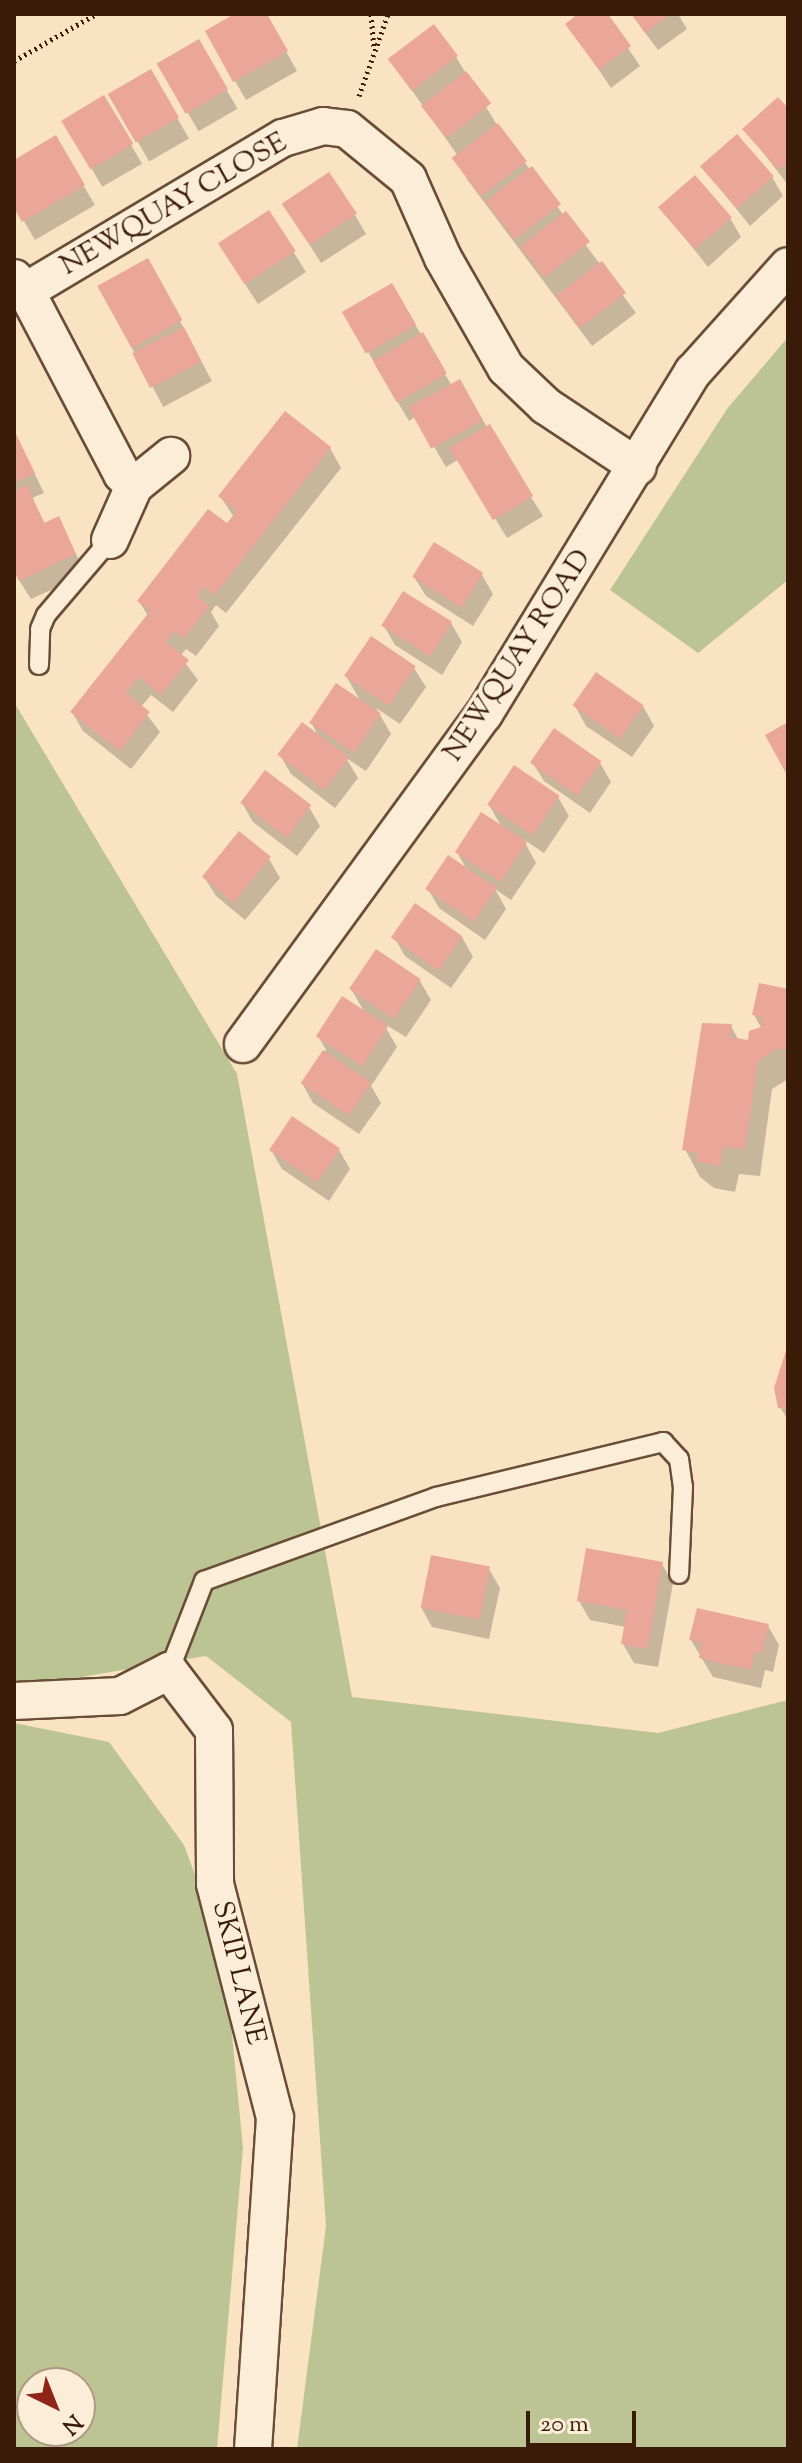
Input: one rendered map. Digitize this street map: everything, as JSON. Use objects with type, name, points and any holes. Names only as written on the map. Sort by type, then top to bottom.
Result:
[{"type":"street","name":"NEWQUAY CLOSE","points":[[134,486],[122,474],[20,285],[283,138],[323,126],[347,129]]},
{"type":"street","points":[[347,129],[408,179],[443,258],[506,368],[546,406],[638,467]]},
{"type":"street","name":"NEWQUAY ROAD","points":[[243,1044],[484,714],[638,467],[693,372],[788,266]]},
{"type":"street","points":[[110,540],[134,486],[171,456]]},
{"type":"street","points":[[14,1701],[120,1696],[169,1671]]},
{"type":"street","name":"SKIP LANE","points":[[169,1671],[214,1730],[215,1884],[275,2118],[253,2449]]},
{"type":"lane","points":[[39,665],[40,629],[46,615],[110,540]]},
{"type":"lane","points":[[169,1671],[204,1581],[436,1497],[663,1442],[679,1459],[683,1487],[679,1574]]},
{"type":"path","points":[[14,61],[96,14]]},
{"type":"path","points":[[371,14],[374,55]]},
{"type":"path","points":[[347,129],[388,14]]},
{"type":"green space","points":[[788,337],[788,580],[698,653],[610,590],[727,409]]},
{"type":"green space","points":[[14,702],[237,1074],[352,1697],[658,1733],[788,1700],[788,2449],[297,2449],[326,2226],[291,1722],[206,1656],[28,1686],[14,1678]]},
{"type":"green space","points":[[14,1723],[109,1742],[184,1845],[224,1953],[243,2148],[217,2449],[14,2449]]},
{"type":"building","points":[[234,14],[267,14],[288,51],[233,82],[205,31]]},
{"type":"building","points":[[578,14],[608,14],[631,46],[599,70],[565,24]]},
{"type":"building","points":[[632,14],[670,14],[645,33]]},
{"type":"building","points":[[434,24],[458,56],[412,91],[388,59]]},
{"type":"building","points":[[199,39],[228,89],[186,114],[157,64]]},
{"type":"building","points":[[151,69],[179,117],[136,142],[108,94]]},
{"type":"building","points":[[466,71],[491,103],[446,138],[421,106]]},
{"type":"building","points":[[104,95],[133,144],[90,170],[61,121]]},
{"type":"building","points":[[778,97],[788,108],[788,162],[779,170],[742,129]]},
{"type":"building","points":[[498,123],[527,161],[481,196],[452,158]]},
{"type":"building","points":[[737,134],[774,176],[737,208],[700,166]]},
{"type":"building","points":[[56,135],[85,185],[22,222],[14,208],[14,160]]},
{"type":"building","points":[[532,166],[561,204],[515,239],[486,201]]},
{"type":"building","points":[[329,172],[357,213],[310,245],[282,204]]},
{"type":"building","points":[[695,175],[732,217],[695,249],[658,207]]},
{"type":"building","points":[[269,210],[296,251],[245,284],[218,243]]},
{"type":"building","points":[[566,211],[590,242],[544,277],[520,247]]},
{"type":"building","points":[[148,258],[182,320],[132,348],[97,286]]},
{"type":"building","points":[[602,261],[626,293],[580,328],[556,296]]},
{"type":"building","points":[[392,283],[416,325],[366,354],[342,312]]},
{"type":"building","points":[[184,327],[202,362],[150,388],[132,353]]},
{"type":"building","points":[[423,332],[447,374],[397,403],[373,361]]},
{"type":"building","points":[[460,379],[483,420],[431,449],[408,408]]},
{"type":"building","points":[[285,411],[331,447],[215,595],[204,587],[197,596],[209,606],[184,638],[174,631],[166,642],[189,660],[161,695],[139,677],[126,693],[150,712],[120,751],[70,712],[150,611],[137,601],[208,509],[227,523],[237,511],[218,496]]},
{"type":"building","points":[[490,424],[533,496],[493,520],[450,448]]},
{"type":"building","points":[[14,430],[35,473],[14,483]]},
{"type":"building","points":[[27,485],[44,523],[59,516],[76,554],[19,581],[14,571],[14,491]]},
{"type":"building","points":[[434,542],[483,573],[461,608],[412,577]]},
{"type":"building","points":[[403,591],[452,622],[430,657],[381,626]]},
{"type":"building","points":[[371,636],[416,666],[389,706],[344,676]]},
{"type":"building","points":[[596,672],[644,705],[620,739],[572,706]]},
{"type":"building","points":[[336,683],[381,713],[354,753],[309,723]]},
{"type":"building","points":[[302,722],[349,758],[324,790],[277,755]]},
{"type":"building","points":[[788,722],[788,777],[765,735]]},
{"type":"building","points":[[554,728],[602,761],[577,796],[530,762]]},
{"type":"building","points":[[514,765],[560,796],[533,836],[487,805]]},
{"type":"building","points":[[265,770],[311,805],[287,838],[240,803]]},
{"type":"building","points":[[481,812],[527,842],[501,882],[455,852]]},
{"type":"building","points":[[239,831],[271,857],[234,903],[202,877]]},
{"type":"building","points":[[448,855],[497,888],[474,922],[425,889]]},
{"type":"building","points":[[415,903],[463,936],[438,971],[391,937]]},
{"type":"building","points":[[376,949],[421,979],[394,1019],[349,989]]},
{"type":"building","points":[[759,983],[788,989],[788,1050],[777,1049],[758,1061],[745,1149],[723,1147],[720,1166],[696,1161],[698,1153],[682,1150],[702,1023],[732,1024],[730,1037],[748,1040],[749,1031],[761,1027],[762,1016],[752,1015]]},
{"type":"building","points":[[342,996],[388,1026],[362,1066],[316,1036]]},
{"type":"building","points":[[323,1050],[371,1082],[349,1116],[301,1083]]},
{"type":"building","points":[[292,1116],[340,1148],[317,1182],[269,1150]]},
{"type":"building","points":[[788,1344],[788,1409],[778,1408],[774,1388]]},
{"type":"building","points":[[586,1548],[663,1562],[647,1649],[621,1644],[627,1610],[577,1601]]},
{"type":"building","points":[[431,1555],[490,1566],[480,1619],[421,1608]]},
{"type":"building","points":[[697,1608],[769,1624],[762,1653],[755,1652],[751,1670],[699,1658],[702,1643],[689,1640]]}]
